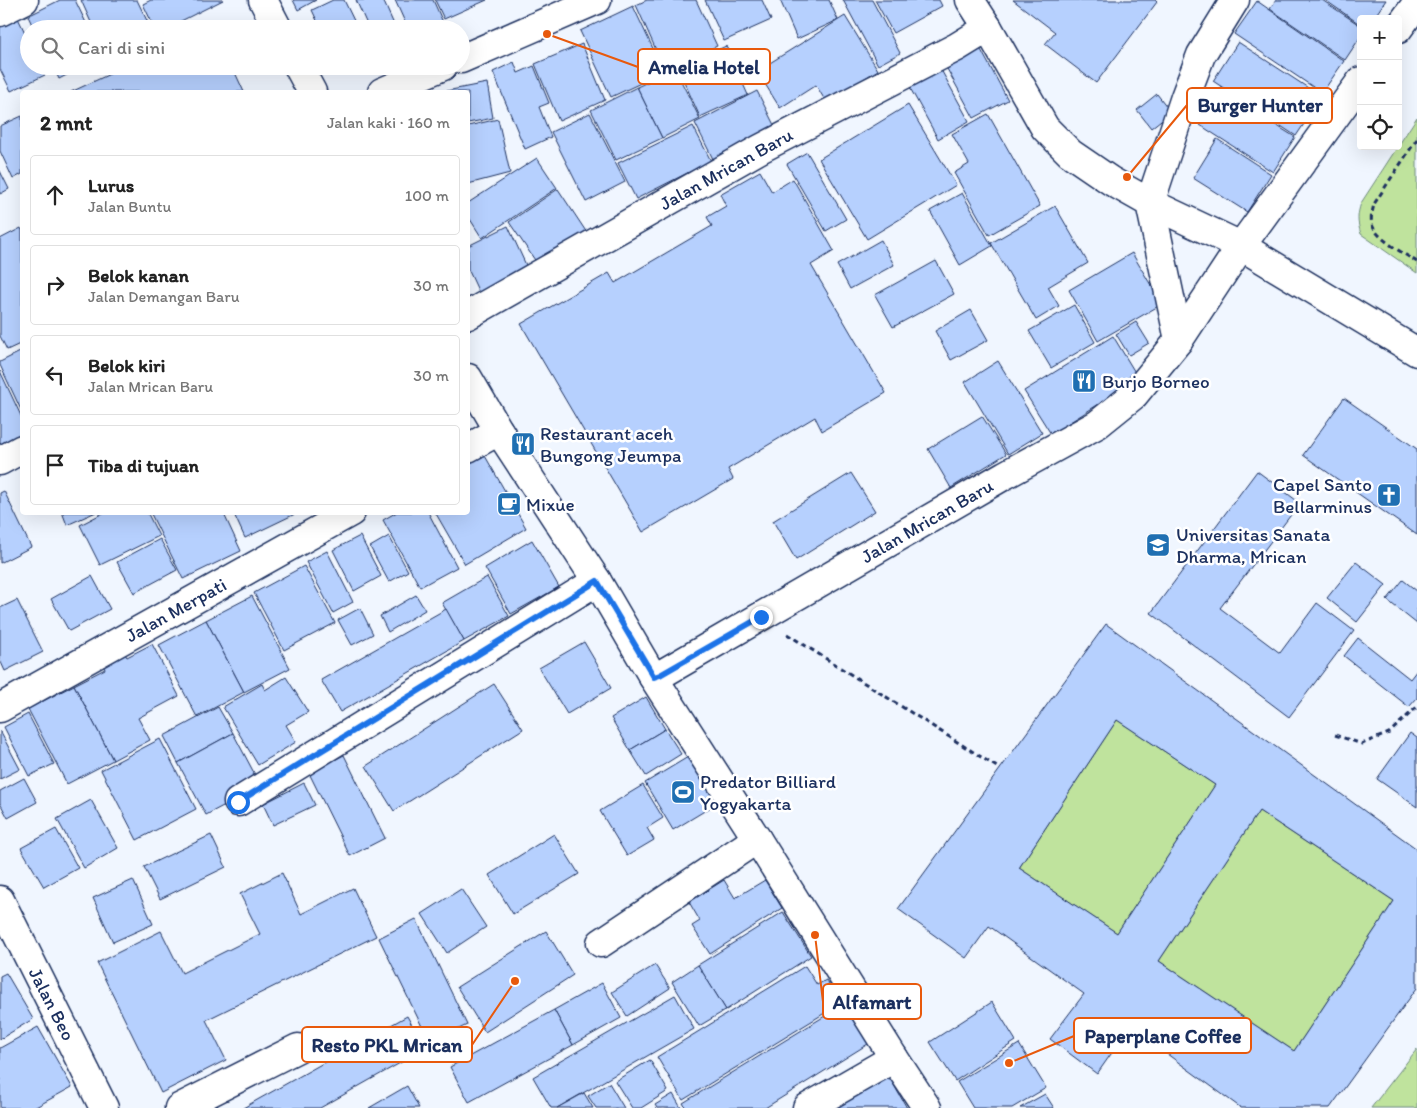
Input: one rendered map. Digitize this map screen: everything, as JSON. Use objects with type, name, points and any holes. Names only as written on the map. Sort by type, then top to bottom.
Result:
[{"type":"street","points":[[0,12],[24,0]]},
{"type":"street","points":[[263,0],[273,20]]},
{"type":"street","points":[[470,54],[597,0]]},
{"type":"street","points":[[970,0],[1045,128],[1070,153],[1111,181],[1150,203],[1241,246],[1417,352]]},
{"type":"street","points":[[1179,340],[1150,203],[1185,98],[1202,55],[1234,0]]},
{"type":"street","points":[[1402,24],[1417,3]]},
{"type":"street","name":"Jalan Mrican Baru","points":[[470,314],[760,149],[948,51],[988,28]]},
{"type":"street","points":[[303,75],[311,90]]},
{"type":"street","points":[[387,90],[422,75]]},
{"type":"street","name":"Jalan Mrican Baru","points":[[654,677],[1005,475],[1098,424],[1134,395],[1179,340],[1241,246],[1357,86]]},
{"type":"street","points":[[470,381],[499,431],[597,581],[654,677],[927,1108]]},
{"type":"street","points":[[470,447],[499,431]]},
{"type":"street","points":[[0,461],[20,450]]},
{"type":"street","name":"Jalan Merpati","points":[[0,708],[346,515]]},
{"type":"street","points":[[238,802],[597,581]]},
{"type":"street","points":[[601,943],[757,839]]},
{"type":"street","name":"Jalan Beo","points":[[0,900],[10,948],[101,1107]]},
{"type":"street","points":[[179,1108],[298,1048]]},
{"type":"street","points":[[807,1108],[894,1058]]},
{"type":"path","points":[[1417,139],[1374,204],[1372,224],[1382,238],[1417,262]]},
{"type":"path","points":[[761,617],[1000,769]]},
{"type":"path","points":[[1335,735],[1362,744],[1389,733],[1417,707]]},
{"type":"green space","points":[[1417,117],[1417,273],[1361,234],[1358,218],[1361,203],[1396,150],[1402,150],[1402,140]]},
{"type":"green space","points":[[1117,720],[1215,785],[1117,933],[1019,868]]},
{"type":"green space","points":[[1259,811],[1394,901],[1294,1051],[1159,961]]},
{"type":"green space","points":[[1417,1049],[1417,1108],[1371,1108]]},
{"type":"building","points":[[60,0],[75,0],[85,20],[30,20],[28,16]]},
{"type":"building","points":[[81,0],[137,0],[147,20],[90,20]]},
{"type":"building","points":[[151,0],[223,0],[183,20],[151,20],[143,4]]},
{"type":"building","points":[[293,0],[316,0],[298,10]]},
{"type":"building","points":[[333,0],[344,0],[354,20],[317,20],[312,10]]},
{"type":"building","points":[[356,0],[383,0],[392,20],[365,20]]},
{"type":"building","points":[[395,0],[433,0],[442,20],[404,20]]},
{"type":"building","points":[[435,0],[487,0],[444,19]]},
{"type":"building","points":[[647,0],[696,0],[717,46],[665,70],[636,5]]},
{"type":"building","points":[[705,0],[762,0],[771,20],[724,41]]},
{"type":"building","points":[[780,0],[829,0],[838,20],[797,39]]},
{"type":"building","points":[[843,0],[872,0],[900,53],[878,65]]},
{"type":"building","points":[[875,0],[939,0],[942,6],[893,33]]},
{"type":"building","points":[[1013,0],[1155,0],[1157,2],[1096,83],[1045,44],[1055,32]]},
{"type":"building","points":[[1276,0],[1322,0],[1357,23],[1357,42],[1345,60],[1270,9]]},
{"type":"building","points":[[1325,0],[1386,0],[1376,15],[1357,15],[1357,22]]},
{"type":"building","points":[[1257,1],[1344,61],[1322,93],[1234,34]]},
{"type":"building","points":[[633,6],[664,72],[611,97],[580,31]]},
{"type":"building","points":[[17,16],[20,22],[20,75],[45,75],[11,91],[0,69],[0,25]]},
{"type":"building","points":[[845,16],[878,70],[826,102],[816,85],[780,108],[757,71]]},
{"type":"building","points":[[1238,42],[1322,97],[1296,136],[1213,81]]},
{"type":"building","points":[[582,44],[605,100],[559,121],[535,64]]},
{"type":"building","points":[[726,46],[748,95],[700,117],[678,68]]},
{"type":"building","points":[[980,48],[1008,100],[974,118],[946,67]]},
{"type":"building","points":[[514,62],[518,73],[534,66],[549,103],[539,107],[551,137],[525,149],[493,72]]},
{"type":"building","points":[[940,68],[969,121],[938,139],[909,86]]},
{"type":"building","points":[[675,69],[700,119],[662,138],[637,87]]},
{"type":"building","points":[[57,75],[67,75],[59,79]]},
{"type":"building","points":[[108,75],[236,75],[243,90],[75,90]]},
{"type":"building","points":[[487,83],[493,118],[470,123],[470,90],[451,90]]},
{"type":"building","points":[[637,87],[662,138],[616,160],[591,110]]},
{"type":"building","points":[[757,91],[777,131],[715,163],[695,123]]},
{"type":"building","points":[[1221,91],[1295,137],[1273,172],[1200,125]]},
{"type":"building","points":[[1157,94],[1171,112],[1151,128],[1137,110]]},
{"type":"building","points":[[908,105],[956,185],[867,239],[819,159]]},
{"type":"building","points":[[590,113],[625,182],[586,202],[551,132]]},
{"type":"building","points":[[988,114],[1040,206],[989,235],[954,173],[969,164],[952,134]]},
{"type":"building","points":[[20,117],[20,175],[13,179],[0,151],[0,126]]},
{"type":"building","points":[[498,119],[510,173],[470,183],[470,126]]},
{"type":"building","points":[[693,126],[711,161],[636,199],[618,163]]},
{"type":"building","points":[[1217,139],[1271,174],[1247,212],[1193,178]]},
{"type":"building","points":[[807,152],[846,219],[826,231],[787,164]]},
{"type":"building","points":[[537,158],[557,188],[482,238],[470,219],[470,202]]},
{"type":"building","points":[[0,171],[9,189],[0,194]]},
{"type":"building","points":[[760,171],[772,192],[793,179],[834,251],[811,265],[886,393],[822,431],[815,417],[728,469],[733,479],[643,532],[521,324],[609,273],[615,283],[712,226],[707,217],[726,206],[720,194]]},
{"type":"building","points":[[558,189],[589,236],[541,269],[509,222]]},
{"type":"building","points":[[962,193],[992,246],[960,265],[930,211]]},
{"type":"building","points":[[1055,206],[1088,263],[1048,287],[1059,306],[1036,320],[991,243]]},
{"type":"building","points":[[508,226],[531,276],[482,299],[470,273],[470,245]]},
{"type":"building","points":[[20,229],[20,344],[7,350],[0,336],[0,239]]},
{"type":"building","points":[[881,240],[894,265],[850,289],[837,265]]},
{"type":"building","points":[[1132,253],[1162,304],[1098,341],[1069,290]]},
{"type":"building","points":[[936,261],[954,294],[893,327],[875,295]]},
{"type":"building","points":[[1074,305],[1095,342],[1051,368],[1029,331]]},
{"type":"building","points":[[971,310],[988,340],[951,360],[935,331]]},
{"type":"building","points":[[1136,322],[1149,343],[1129,355],[1116,334]]},
{"type":"building","points":[[1113,336],[1139,379],[1051,434],[1024,391]]},
{"type":"building","points":[[20,352],[20,408],[0,365],[0,362]]},
{"type":"building","points":[[998,361],[1042,433],[1008,454],[965,382]]},
{"type":"building","points":[[0,371],[20,414],[20,437],[0,447]]},
{"type":"building","name":"Capel Santo Bellarminus","points":[[1344,398],[1417,449],[1417,535],[1303,455]]},
{"type":"building","points":[[982,416],[1006,454],[951,488],[928,449]]},
{"type":"building","points":[[480,447],[526,528],[465,564],[437,515],[470,515],[470,453]]},
{"type":"building","points":[[1257,471],[1300,503],[1220,608],[1280,653],[1317,603],[1354,631],[1289,717],[1151,613]]},
{"type":"building","points":[[851,473],[875,511],[796,560],[773,521]]},
{"type":"building","points":[[4,491],[31,547],[0,563],[0,493]]},
{"type":"building","points":[[63,515],[89,515],[67,525]]},
{"type":"building","points":[[99,515],[148,515],[159,536],[100,565],[80,525]]},
{"type":"building","points":[[151,515],[224,515],[241,551],[183,579]]},
{"type":"building","points":[[234,515],[293,515],[245,538]]},
{"type":"building","points":[[392,515],[430,515],[457,567],[420,587],[383,520]]},
{"type":"building","points":[[360,536],[381,576],[354,591],[333,550]]},
{"type":"building","points":[[389,536],[408,571],[389,582],[370,547]]},
{"type":"building","points":[[160,539],[177,570],[134,593],[117,562]]},
{"type":"building","points":[[532,540],[559,587],[511,614],[485,568]]},
{"type":"building","points":[[327,551],[353,602],[333,613],[306,562]]},
{"type":"building","points":[[1356,562],[1386,585],[1357,622],[1327,598]]},
{"type":"building","points":[[304,566],[335,623],[284,650],[254,593]]},
{"type":"building","points":[[92,576],[110,609],[69,631],[51,599]]},
{"type":"building","points":[[487,577],[509,616],[464,641],[442,603]]},
{"type":"building","points":[[1403,580],[1417,591],[1417,624],[1387,600]]},
{"type":"building","points":[[416,595],[425,610],[388,632],[380,616]]},
{"type":"building","points":[[252,596],[290,668],[244,692],[206,620]]},
{"type":"building","points":[[17,600],[43,652],[5,671],[0,660],[0,608]]},
{"type":"building","points":[[360,608],[373,634],[352,645],[338,620]]},
{"type":"building","points":[[446,609],[464,641],[340,712],[321,680]]},
{"type":"building","points":[[206,620],[244,692],[197,717],[159,645]]},
{"type":"building","points":[[1106,624],[1417,849],[1417,988],[1330,1108],[1241,1108],[1130,1027],[1097,1074],[1050,1039],[1084,994],[989,926],[966,958],[898,909]],"holes":[[[1117,720],[1215,785],[1117,933],[1019,868]],[[1259,811],[1394,901],[1294,1051],[1159,961]]]},
{"type":"building","points":[[1358,638],[1410,679],[1417,670],[1417,698],[1409,707],[1344,656]]},
{"type":"building","points":[[584,642],[611,688],[567,714],[539,668]]},
{"type":"building","points":[[152,644],[179,696],[138,718],[150,740],[113,760],[74,685],[105,669],[101,661],[122,649],[127,657]]},
{"type":"building","points":[[286,677],[308,712],[286,725],[296,742],[258,765],[223,707],[262,684],[265,690]]},
{"type":"building","points":[[494,684],[523,729],[394,811],[366,766]]},
{"type":"building","points":[[74,685],[113,760],[67,784],[28,709]]},
{"type":"building","points":[[646,697],[665,729],[630,750],[611,718]]},
{"type":"building","points":[[218,707],[233,733],[178,763],[164,736]]},
{"type":"building","points":[[28,714],[54,764],[29,776],[4,727]]},
{"type":"building","points":[[665,729],[681,754],[646,776],[630,750]]},
{"type":"building","points":[[0,731],[20,769],[0,779]]},
{"type":"building","points":[[233,733],[261,786],[206,815],[178,763]]},
{"type":"building","points":[[1410,733],[1417,738],[1417,807],[1377,779]]},
{"type":"building","points":[[160,739],[196,809],[137,840],[101,770]]},
{"type":"building","name":"Predator Billiard Yogyakarta","points":[[693,754],[721,801],[673,830],[645,783]]},
{"type":"building","points":[[344,755],[385,838],[350,856],[309,773]]},
{"type":"building","points":[[24,778],[37,802],[8,818],[0,803],[0,791]]},
{"type":"building","points":[[304,783],[315,805],[273,825],[263,804]]},
{"type":"building","points":[[643,785],[663,818],[647,828],[654,840],[627,856],[600,811]]},
{"type":"building","points":[[91,800],[118,848],[84,868],[57,819]]},
{"type":"building","points":[[56,829],[78,868],[44,887],[21,848]]},
{"type":"building","points":[[554,834],[579,874],[513,914],[489,875]]},
{"type":"building","points":[[211,835],[226,867],[160,899],[144,867]]},
{"type":"building","points":[[282,873],[301,914],[353,888],[376,936],[206,1020],[226,1060],[161,1093],[97,963],[161,931],[182,973],[260,934],[240,894]]},
{"type":"building","points":[[133,880],[153,924],[113,942],[93,898]]},
{"type":"building","points":[[724,880],[735,898],[765,880],[782,908],[710,954],[692,926],[700,921],[689,902]]},
{"type":"building","points":[[461,889],[486,927],[447,953],[422,914]]},
{"type":"building","points":[[783,912],[811,956],[726,1010],[698,965]]},
{"type":"building","points":[[416,919],[467,1025],[430,1043],[379,938]]},
{"type":"building","points":[[546,931],[573,975],[485,1032],[457,987]]},
{"type":"building","points":[[655,965],[670,988],[627,1016],[612,992]]},
{"type":"building","points":[[698,965],[726,1010],[699,1026],[672,982]]},
{"type":"building","points":[[805,966],[817,985],[826,980],[841,1003],[683,1100],[657,1057]]},
{"type":"building","points":[[6,973],[33,1019],[0,1039],[0,976]]},
{"type":"building","points":[[602,983],[621,1018],[573,1045],[554,1010]]},
{"type":"building","points":[[675,995],[694,1029],[557,1108],[551,1108],[533,1077]]},
{"type":"building","points":[[851,1000],[876,1039],[765,1108],[686,1108],[683,1103]]},
{"type":"building","points":[[992,1002],[1016,1041],[955,1081],[930,1042]]},
{"type":"building","points":[[554,1010],[573,1045],[469,1102],[450,1067]]},
{"type":"building","points":[[407,1016],[425,1049],[320,1108],[243,1108]]},
{"type":"building","points":[[38,1027],[72,1087],[34,1108],[0,1108],[0,1048]]},
{"type":"building","points":[[1019,1044],[1046,1088],[1012,1108],[973,1108],[957,1082]]},
{"type":"building","points":[[650,1060],[668,1091],[641,1108],[632,1108],[615,1081]]},
{"type":"building","points":[[883,1066],[907,1108],[837,1108],[831,1097]]},
{"type":"building","points":[[609,1083],[624,1108],[596,1108],[588,1096]]},
{"type":"building","points":[[407,1086],[419,1108],[369,1108]]},
{"type":"building","points":[[584,1093],[593,1108],[557,1108]]},
{"type":"building","points":[[673,1094],[681,1108],[657,1108],[655,1105]]},
{"type":"building","points":[[1045,1094],[1054,1108],[1020,1108]]},
{"type":"place","name":"Amelia Hotel","points":[[547,34]]},
{"type":"place","name":"Burger Hunter","points":[[1127,177]]},
{"type":"place","name":"Burjo Borneo","points":[[1084,381]]},
{"type":"place","name":"Restaurant aceh Bungong Jeumpa","points":[[523,444]]},
{"type":"place","name":"Capel Santo Bellarminus","points":[[1389,495]]},
{"type":"place","name":"Mixue","points":[[509,504]]},
{"type":"place","name":"Universitas Sanata Dharma, Mrican","points":[[1158,545]]},
{"type":"place","name":"Predator Billiard Yogyakarta","points":[[683,792]]},
{"type":"place","name":"Alfamart","points":[[815,935]]},
{"type":"place","name":"Resto PKL Mrican","points":[[515,981]]},
{"type":"place","name":"Paperplane Coffee","points":[[1009,1063]]},
{"type":"route","points":[[238,802],[597,581],[654,677],[761,617]]}]
